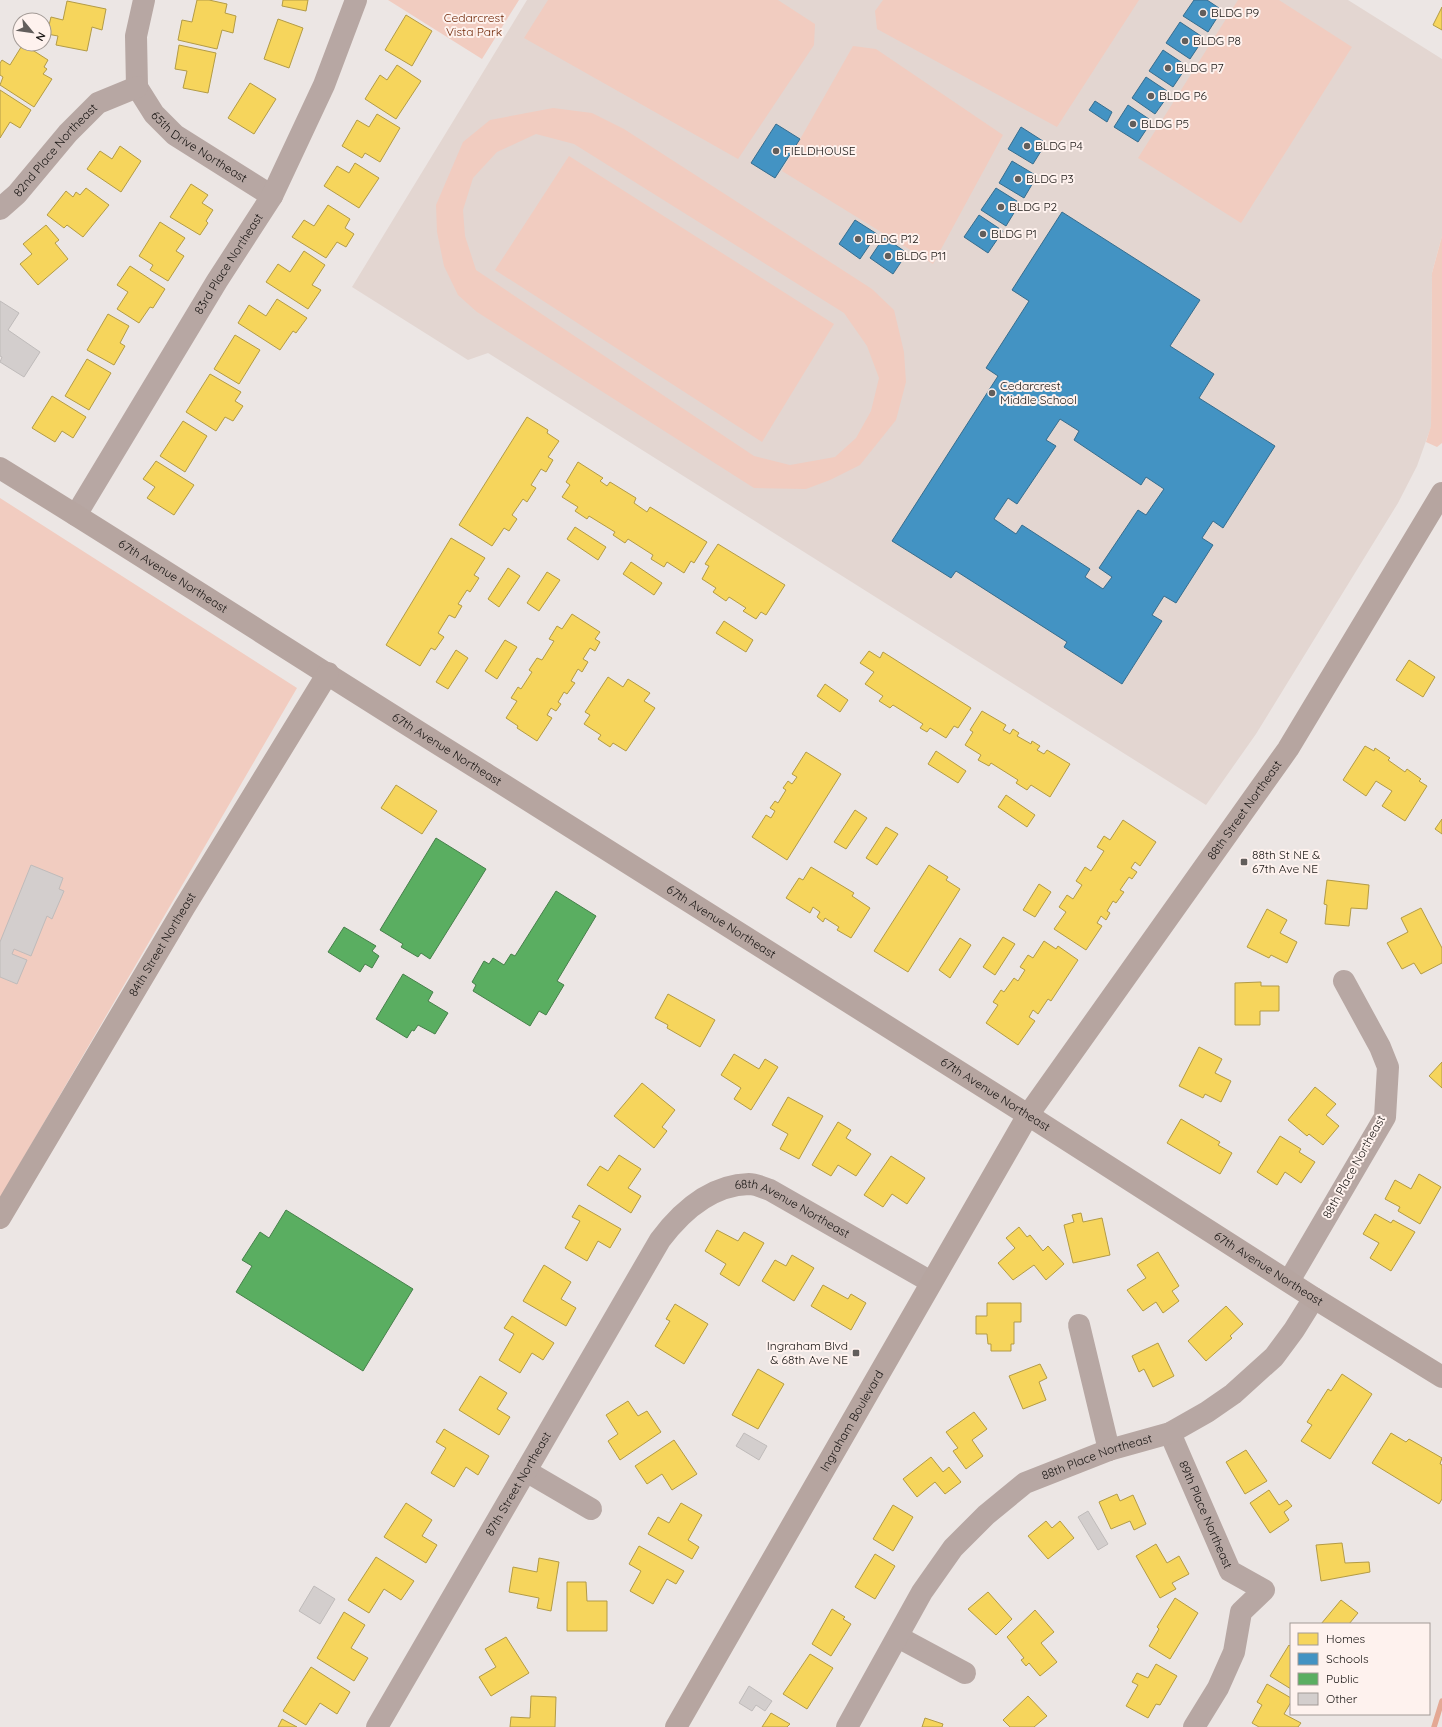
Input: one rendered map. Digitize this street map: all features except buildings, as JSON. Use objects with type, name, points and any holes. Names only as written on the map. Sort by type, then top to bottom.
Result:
[{"type":"main road","name":"67th Avenue Northeast","points":[[0,468],[328,673],[428,739],[488,775],[1028,1115],[1314,1298],[1442,1377]]},
{"type":"main road","name":"88th Street Northeast","points":[[1028,1115],[1288,749],[1442,493]]},
{"type":"main road","name":"84th Street Northeast","points":[[0,1218],[184,908],[328,673]]},
{"type":"main road","name":"Ingraham Boulevard","points":[[676,1727],[1028,1115]]},
{"type":"street","points":[[137,86],[136,36],[144,0]]},
{"type":"street","name":"83rd Place Northeast","points":[[76,515],[213,288],[272,196],[324,85],[356,0]]},
{"type":"street","name":"65th Drive Northeast","points":[[137,86],[154,114],[175,135],[272,196]]},
{"type":"street","name":"82nd Place Northeast","points":[[0,209],[18,194],[68,133],[98,103],[137,86]]},
{"type":"street","name":"88th Place Northeast","points":[[1289,1282],[1385,1117],[1388,1067],[1380,1047],[1344,981]]},
{"type":"street","name":"68th Avenue Northeast","points":[[660,1240],[676,1219],[700,1200],[727,1186],[751,1184],[770,1190],[931,1282]]},
{"type":"street","name":"87th Street Northeast","points":[[377,1727],[660,1240]]},
{"type":"street","name":"88th Place Northeast","points":[[847,1727],[922,1592],[953,1548],[986,1515],[1025,1483],[1109,1450],[1170,1433],[1207,1412],[1233,1394],[1274,1357],[1294,1330],[1314,1298]]},
{"type":"street","points":[[1079,1325],[1109,1450]]},
{"type":"street","name":"89th Place Northeast","points":[[1170,1433],[1230,1571],[1264,1590],[1241,1612],[1234,1652],[1218,1688],[1194,1727]]},
{"type":"street","points":[[526,1472],[591,1509]]},
{"type":"street","points":[[898,1637],[965,1673]]},
{"type":"shaded area","name":"Cedarcrest Middle School","points":[[527,0],[1348,0],[1442,59],[1442,236],[1432,273],[1431,427],[1417,466],[1398,503],[1256,734],[1206,805],[488,353],[468,360],[352,287]]},
{"type":"green space","name":"Cedarcrest Vista Park","points":[[388,0],[519,0],[482,59]]},
{"type":"green space","points":[[548,0],[778,0],[815,24],[814,45],[738,159],[524,38]]},
{"type":"green space","points":[[883,0],[1139,0],[1057,127],[877,29],[875,11]]},
{"type":"green space","points":[[1238,0],[1279,0],[1352,47],[1241,223],[1138,158]]},
{"type":"green space","points":[[853,46],[876,49],[1003,135],[933,264],[782,171]]},
{"type":"green space","points":[[553,108],[592,113],[624,129],[872,289],[894,310],[904,352],[906,382],[896,420],[860,465],[830,480],[806,489],[754,488],[477,312],[458,295],[444,266],[437,232],[436,205],[463,142],[490,120]],"holes":[[[536,134],[574,144],[844,313],[867,346],[879,378],[871,411],[856,438],[835,457],[790,465],[754,456],[476,270],[465,236],[463,210],[473,178],[497,152]]]},
{"type":"green space","points":[[569,156],[834,324],[762,442],[495,270]]},
{"type":"green space","points":[[1442,236],[1442,443],[1437,447],[1426,442],[1431,426],[1432,273]]},
{"type":"green space","points":[[0,498],[297,688],[0,1198]]},
{"type":"waterway","points":[[1434,1727],[1442,1701]]},
{"type":"place","name":"BLDG P9","points":[[1203,13]]},
{"type":"place","name":"BLDG P8","points":[[1185,41]]},
{"type":"place","name":"BLDG P7","points":[[1168,68]]},
{"type":"place","name":"BLDG P6","points":[[1151,96]]},
{"type":"place","name":"BLDG P5","points":[[1133,124]]},
{"type":"place","name":"BLDG P4","points":[[1027,146]]},
{"type":"place","name":"FIELDHOUSE","points":[[776,151]]},
{"type":"place","name":"BLDG P3","points":[[1018,179]]},
{"type":"place","name":"BLDG P2","points":[[1001,207]]},
{"type":"place","name":"BLDG P1","points":[[983,234]]},
{"type":"place","name":"BLDG P12","points":[[858,239]]},
{"type":"place","name":"BLDG P11","points":[[888,256]]},
{"type":"place","name":"Cedarcrest Middle School","points":[[992,393]]},
{"type":"place","name":"88th St NE & 67th Ave NE","points":[[1244,862]]},
{"type":"place","name":"Ingraham Blvd & 68th Ave NE","points":[[856,1353]]}]
